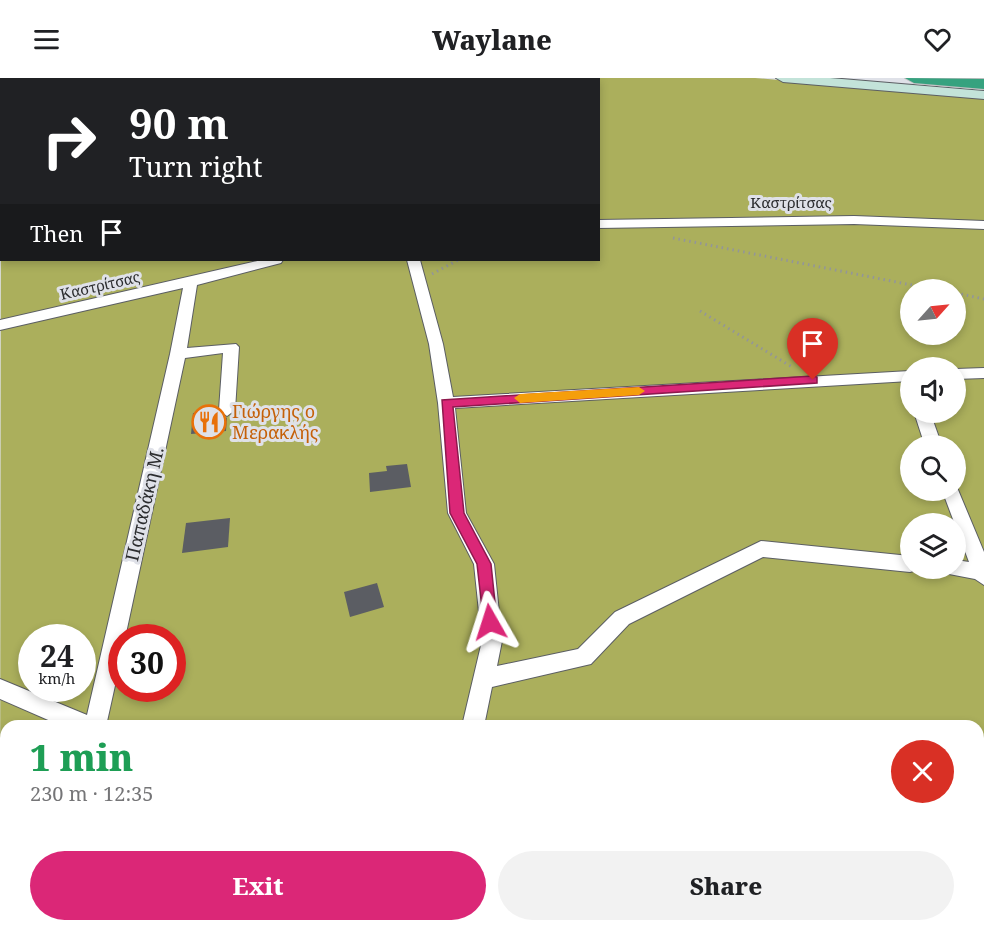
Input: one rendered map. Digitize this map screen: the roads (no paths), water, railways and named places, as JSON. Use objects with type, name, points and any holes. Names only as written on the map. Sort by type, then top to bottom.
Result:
[{"type":"highway","points":[[914,78],[984,84]]},
{"type":"main road","points":[[783,78],[984,95]]},
{"type":"street","name":"Καστρίτσας","points":[[600,224],[854,219],[984,225]]},
{"type":"street","name":"Καστρίτσας","points":[[0,325],[191,282],[272,261]]},
{"type":"street","points":[[412,261],[436,344],[446,403],[457,513],[484,564],[492,641],[474,720]]},
{"type":"street","name":"Παπαδάκη Μ.","points":[[95,720],[178,354],[191,282]]},
{"type":"street","points":[[178,354],[231,347],[227,410]]},
{"type":"street","points":[[966,374],[984,373]]},
{"type":"street","points":[[446,403],[813,380],[900,378]]},
{"type":"street","points":[[955,501],[983,573]]},
{"type":"street","points":[[483,679],[584,657],[622,618],[761,549],[900,563]]},
{"type":"street","points":[[966,570],[983,573]]},
{"type":"street","points":[[0,689],[74,720]]},
{"type":"place","name":"Γιώργης ο Μερακλής","points":[[209,422]]}]
